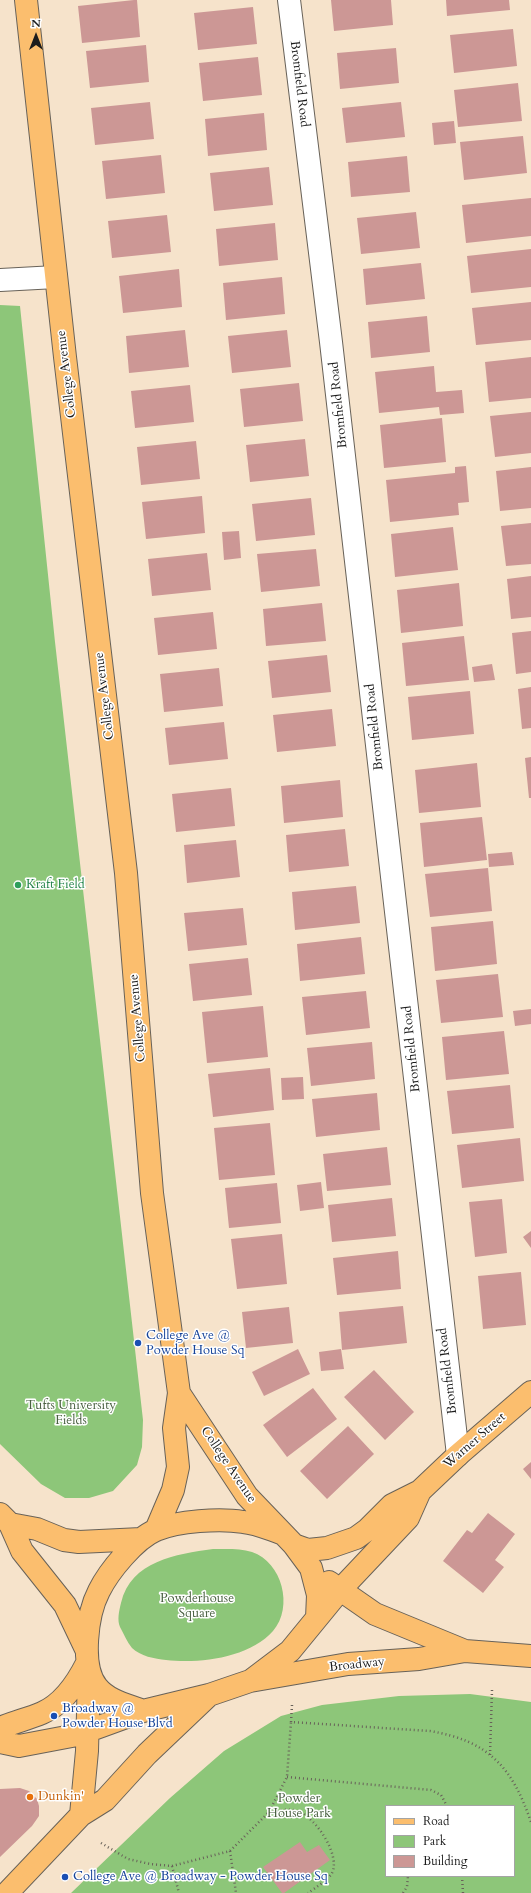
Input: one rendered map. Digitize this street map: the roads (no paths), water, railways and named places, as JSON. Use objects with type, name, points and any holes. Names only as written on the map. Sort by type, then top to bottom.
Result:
[{"type":"main road","name":"College Avenue","points":[[26,0],[56,277],[126,873],[152,1193],[179,1393],[174,1428],[178,1467],[173,1490],[149,1534]]},
{"type":"main road","name":"Warner Street","points":[[5,1519],[64,1540],[79,1542],[149,1534],[198,1521],[244,1522],[287,1539],[308,1550],[327,1548],[356,1538],[367,1530],[392,1505],[420,1491],[458,1455],[531,1392]]},
{"type":"main road","name":"College Avenue","points":[[179,1393],[247,1496],[287,1539],[311,1568]]},
{"type":"main road","name":"Warner Street","points":[[250,1682],[290,1651],[340,1590],[408,1518],[420,1491]]},
{"type":"main road","points":[[5,1519],[22,1551],[64,1605],[98,1688],[110,1698],[143,1711]]},
{"type":"main road","points":[[81,1815],[87,1732],[88,1662],[91,1617],[98,1592],[114,1568],[149,1534]]},
{"type":"main road","points":[[311,1568],[318,1595],[317,1618]]},
{"type":"main road","name":"Broadway","points":[[311,1568],[375,1614],[465,1651]]},
{"type":"main road","name":"Broadway","points":[[250,1682],[348,1664],[419,1659],[465,1651],[531,1656]]},
{"type":"main road","points":[[0,1728],[42,1714],[51,1708],[77,1683],[88,1662]]},
{"type":"main road","points":[[0,1742],[19,1746],[40,1743],[87,1732],[143,1711],[209,1695],[250,1682]]},
{"type":"main road","points":[[7,1893],[81,1815],[105,1800],[147,1754],[209,1695]]},
{"type":"street","name":"Bromfield Road","points":[[289,0],[331,342],[458,1455]]},
{"type":"street","points":[[0,280],[56,277]]},
{"type":"place","name":"Kraft Field","points":[[18,885]]},
{"type":"place","name":"College Ave @ Powder House Sq","points":[[138,1343]]},
{"type":"place","name":"Broadway @ Powder House Blvd","points":[[54,1716]]},
{"type":"place","name":"Dunkin'","points":[[30,1797]]},
{"type":"place","name":"College Ave @ Broadway - Powder House Sq","points":[[65,1877]]},
{"type":"park label","name":"Tufts University Fields","points":[[71,1414]]},
{"type":"park label","name":"Powderhouse Square","points":[[197,1606]]},
{"type":"park label","name":"Powder House Park","points":[[299,1806]]}]
